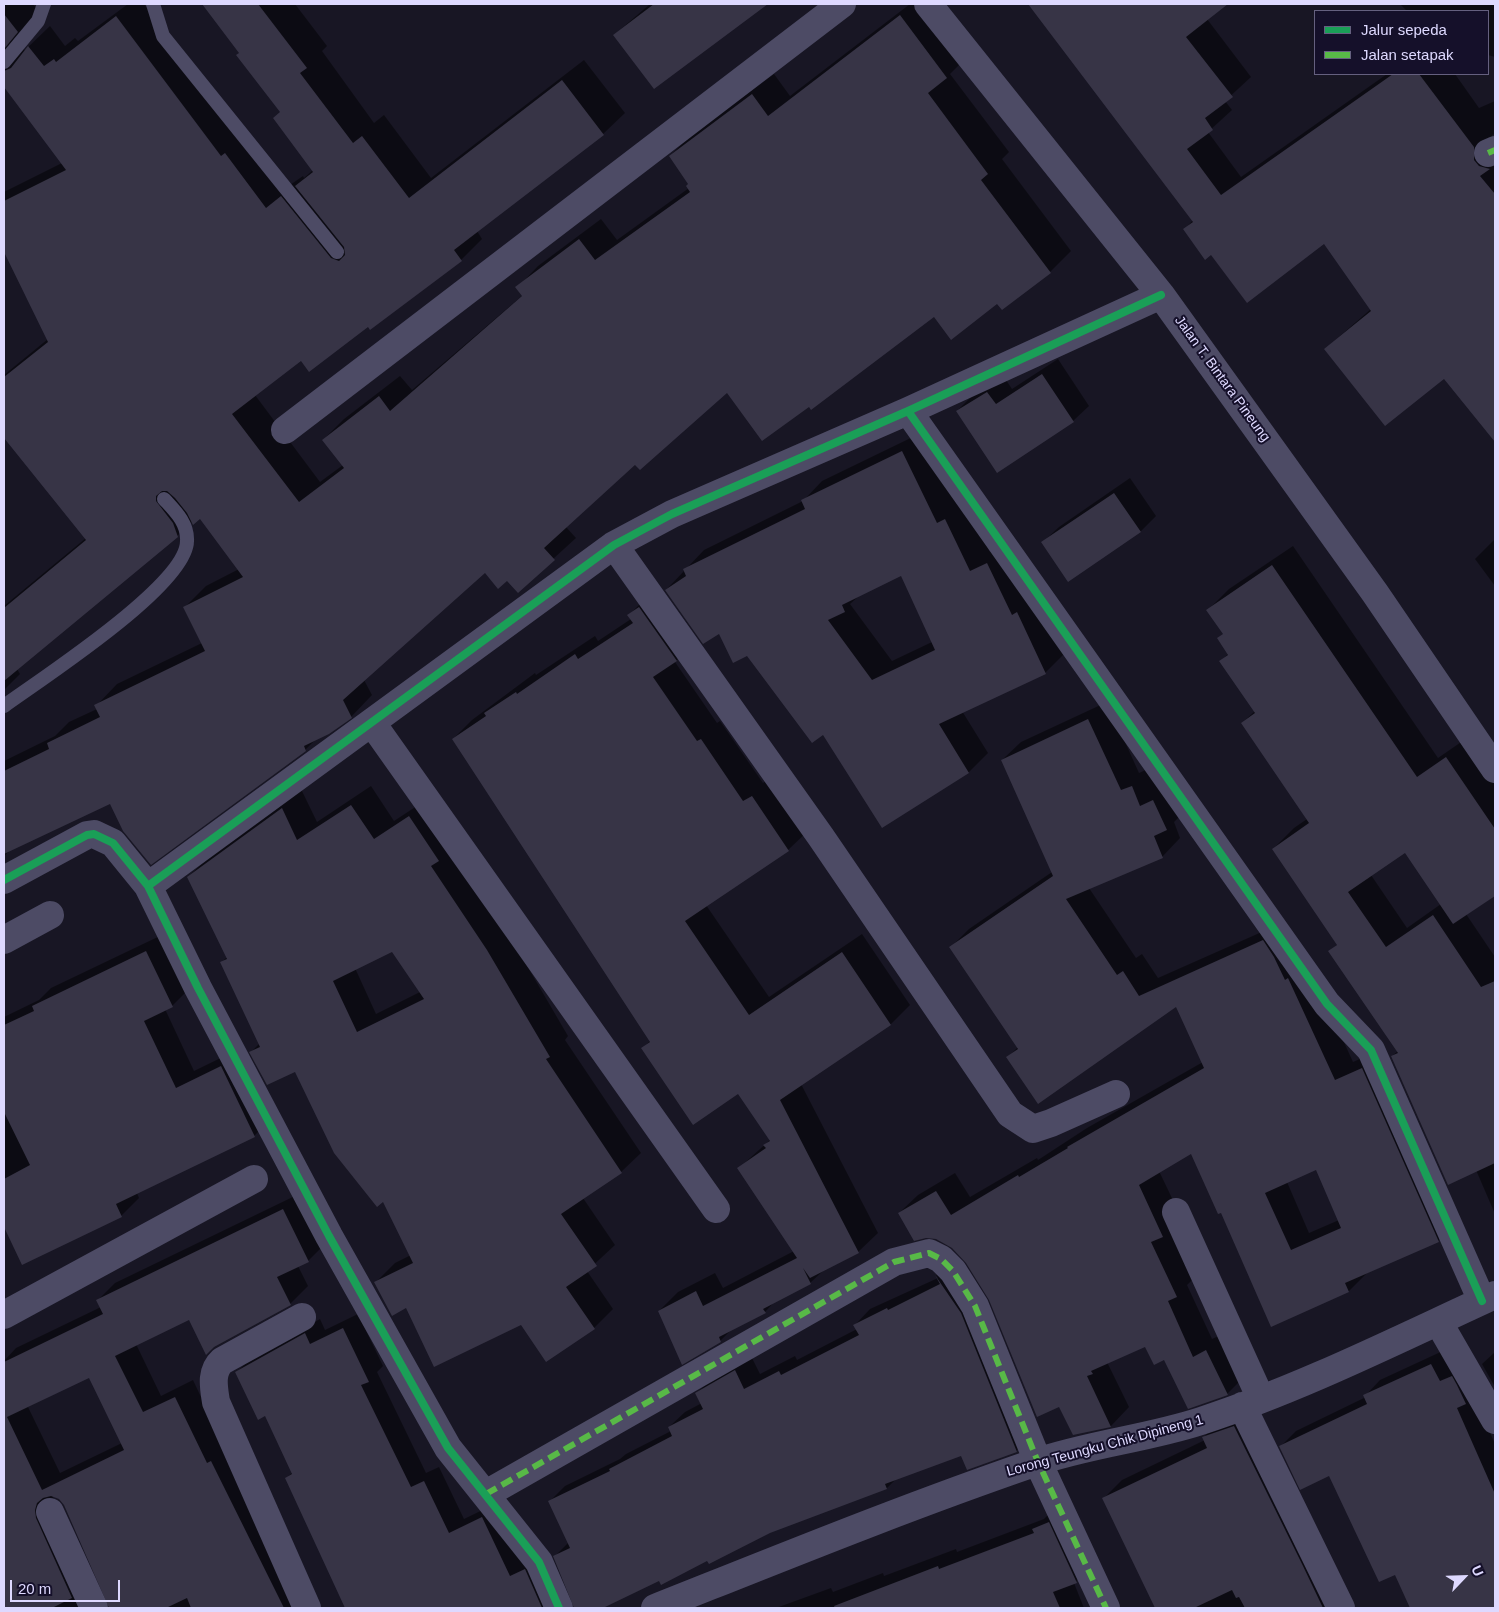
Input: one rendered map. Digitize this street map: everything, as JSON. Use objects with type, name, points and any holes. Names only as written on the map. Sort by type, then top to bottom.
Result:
[{"type":"street","points":[[285,430],[842,4]]},
{"type":"street","name":"Jalan T. Bintara Pineung","points":[[928,4],[1161,295],[1375,593],[1495,769]]},
{"type":"street","points":[[148,886],[614,545],[672,514],[908,411],[1161,295]]},
{"type":"street","points":[[908,411],[1327,1004],[1371,1050],[1489,1298]]},
{"type":"street","points":[[614,545],[821,837],[1010,1114],[1033,1129],[1116,1094]]},
{"type":"street","points":[[372,723],[716,1209]]},
{"type":"street","points":[[4,880],[87,835],[94,834],[113,843],[148,886],[198,988],[329,1236],[448,1448],[539,1562],[559,1608]]},
{"type":"street","points":[[4,940],[50,916]]},
{"type":"street","points":[[4,1315],[254,1179]]},
{"type":"street","points":[[1176,1212],[1252,1403],[1341,1608]]},
{"type":"street","points":[[486,1494],[894,1262],[929,1253],[941,1259],[954,1271],[975,1306],[1038,1462],[1106,1608]]},
{"type":"street","name":"Lorong Teungku Chik Dipineng 1","points":[[655,1608],[914,1505],[1038,1462],[1200,1422],[1252,1403],[1439,1323],[1489,1298]]},
{"type":"street","points":[[302,1317],[222,1361],[217,1366],[213,1382],[216,1402],[307,1608]]},
{"type":"street","points":[[1439,1323],[1495,1420]]},
{"type":"street","points":[[50,1512],[94,1608]]},
{"type":"lane","points":[[4,62],[38,21],[44,4]]},
{"type":"lane","points":[[152,4],[163,36],[337,252]]},
{"type":"lane","points":[[4,706],[122,620],[151,596],[181,562],[188,542],[186,531],[181,518],[164,499]]},
{"type":"building","points":[[202,4],[258,4],[307,68],[300,73],[353,143],[362,136],[409,198],[562,80],[604,135],[454,250],[462,261],[370,330],[368,327],[309,372],[301,361],[232,414],[299,502],[344,468],[322,440],[379,396],[390,411],[522,296],[515,287],[579,239],[595,260],[690,192],[686,186],[688,184],[669,156],[752,94],[768,116],[900,15],[947,78],[928,93],[988,174],[981,180],[1051,273],[1002,310],[997,304],[951,340],[934,317],[811,410],[809,407],[762,441],[727,393],[640,470],[635,465],[544,548],[555,560],[518,593],[507,581],[498,589],[485,573],[343,700],[352,718],[329,734],[304,746],[306,751],[151,865],[123,831],[110,804],[4,854],[4,771],[49,749],[47,743],[100,717],[94,705],[205,651],[183,607],[243,577],[200,519],[193,525],[187,513],[175,498],[167,491],[162,491],[156,496],[156,501],[173,523],[178,537],[4,681],[4,608],[86,540],[4,438],[4,377],[48,342],[4,252],[4,201],[66,170],[4,87],[4,71],[11,68],[28,46],[44,66],[54,59],[56,62],[116,16],[221,156],[225,153],[266,208],[281,196],[331,258],[339,261],[345,255],[344,247],[295,186],[313,172],[273,118],[280,112],[236,55],[239,53]]},
{"type":"building","points":[[654,4],[768,4],[654,89],[613,35]]},
{"type":"building","points":[[1028,4],[1228,4],[1186,37],[1233,97],[1205,118],[1213,130],[1187,149],[1221,195],[1392,75],[1420,75],[1474,147],[1474,160],[1479,166],[1490,169],[1480,176],[1495,194],[1495,442],[1444,379],[1385,426],[1324,349],[1371,311],[1324,244],[1247,303],[1211,255],[1205,260],[1183,229],[1193,222]]},
{"type":"building","points":[[4,14],[18,32],[4,49]]},
{"type":"building","points":[[1042,374],[1074,422],[997,473],[956,411],[987,392],[996,404]]},
{"type":"building","points":[[902,451],[937,523],[945,519],[970,571],[987,563],[1012,615],[1017,612],[1046,674],[939,724],[969,773],[882,828],[823,735],[812,743],[747,656],[733,663],[719,634],[703,644],[665,590],[686,576],[683,569],[805,509],[801,500]],"holes":[[[901,576],[935,650],[872,680],[828,620],[845,612],[842,605]]]},
{"type":"building","points":[[1114,493],[1141,532],[1068,582],[1041,542]]},
{"type":"building","points":[[1272,565],[1417,777],[1446,757],[1495,829],[1495,896],[1453,924],[1405,853],[1348,892],[1386,947],[1433,915],[1481,987],[1495,981],[1495,1163],[1448,1185],[1391,1056],[1398,1053],[1328,951],[1337,945],[1272,849],[1309,823],[1241,723],[1255,713],[1219,661],[1228,655],[1217,638],[1223,634],[1206,610]]},
{"type":"building","points":[[639,607],[677,661],[653,677],[697,741],[701,739],[743,801],[752,796],[789,851],[685,921],[749,1015],[842,952],[891,1025],[780,1100],[859,1253],[810,1278],[803,1268],[811,1284],[763,1309],[766,1313],[719,1337],[721,1342],[682,1365],[658,1311],[696,1291],[703,1306],[797,1258],[737,1168],[766,1148],[763,1145],[770,1141],[738,1094],[693,1125],[641,1048],[650,1042],[452,739],[486,716],[484,713],[516,692],[517,694],[575,654],[578,659],[633,623],[627,615]]},
{"type":"building","points":[[1088,719],[1121,790],[1132,786],[1140,806],[1153,800],[1167,830],[1154,836],[1163,858],[1066,899],[1117,975],[1123,971],[1139,996],[1263,940],[1285,980],[1288,978],[1335,1080],[1362,1068],[1439,1242],[1345,1283],[1349,1292],[1271,1327],[1221,1213],[1218,1214],[1191,1154],[1139,1185],[1163,1237],[1151,1242],[1177,1297],[1168,1301],[1193,1357],[1206,1350],[1228,1395],[1188,1409],[1164,1360],[1154,1365],[1145,1347],[1091,1371],[1093,1374],[1087,1376],[1111,1427],[1073,1435],[1059,1407],[1037,1417],[989,1300],[966,1263],[952,1248],[936,1239],[926,1238],[914,1241],[898,1213],[936,1191],[951,1215],[1204,1068],[1176,1007],[1038,1104],[1006,1057],[1018,1049],[949,947],[1053,876],[1001,760]],"holes":[[[1316,1170],[1341,1228],[1291,1250],[1265,1193]]]},
{"type":"building","points":[[351,805],[374,839],[409,816],[439,861],[431,866],[487,950],[550,1057],[546,1059],[622,1173],[561,1214],[597,1266],[566,1287],[595,1329],[546,1362],[521,1325],[434,1367],[406,1308],[392,1316],[374,1282],[413,1263],[383,1202],[377,1207],[334,1153],[295,1072],[267,1085],[249,1052],[260,1047],[220,962],[227,959],[187,877],[282,808],[297,840]],"holes":[[[392,952],[424,999],[357,1032],[333,981]]]},
{"type":"building","points":[[146,951],[173,1007],[144,1021],[176,1088],[221,1066],[255,1137],[116,1204],[122,1217],[22,1265],[4,1227],[4,1179],[30,1165],[4,1112],[4,1025],[34,1011],[32,1006]]},
{"type":"building","points":[[283,1209],[309,1262],[277,1277],[291,1305],[214,1347],[206,1355],[189,1320],[115,1356],[143,1412],[175,1397],[207,1463],[211,1461],[284,1608],[191,1608],[187,1598],[166,1608],[109,1608],[64,1505],[59,1499],[51,1496],[43,1498],[37,1503],[35,1510],[36,1518],[72,1598],[52,1608],[4,1608],[4,1362],[103,1314],[96,1300]],"holes":[[[89,1378],[124,1450],[42,1490],[7,1417]]]},
{"type":"building","points":[[935,1275],[961,1313],[1017,1452],[967,1470],[961,1456],[885,1484],[887,1489],[770,1533],[709,1564],[707,1561],[661,1585],[659,1581],[603,1608],[574,1608],[553,1556],[570,1548],[548,1501],[610,1471],[609,1469],[672,1436],[668,1427],[703,1409],[695,1393],[735,1370],[744,1389],[779,1371],[781,1375],[859,1335],[853,1325],[940,1284]]},
{"type":"building","points":[[343,1328],[369,1382],[361,1385],[411,1487],[424,1481],[449,1533],[482,1517],[510,1576],[525,1569],[542,1608],[345,1608],[285,1478],[292,1474],[265,1416],[258,1420],[235,1372],[305,1333],[310,1344]]},
{"type":"building","points":[[1431,1364],[1440,1381],[1452,1376],[1457,1385],[1466,1404],[1457,1408],[1495,1494],[1495,1608],[1410,1608],[1395,1575],[1379,1582],[1329,1476],[1300,1490],[1279,1446],[1367,1404],[1363,1395]]},
{"type":"building","points":[[1234,1426],[1323,1608],[1245,1608],[1239,1597],[1236,1598],[1232,1590],[1194,1608],[1155,1608],[1102,1498],[1207,1448],[1202,1437]]},
{"type":"building","points":[[1049,1522],[1077,1583],[1053,1592],[1060,1608],[835,1608],[834,1606],[938,1566],[939,1569],[1034,1533],[1032,1529]]},
{"type":"marked path","points":[[1488,153],[1495,150]]},
{"type":"marked path","points":[[486,1494],[894,1262],[929,1253],[941,1259],[953,1271],[975,1306],[1038,1462],[1106,1608]]},
{"type":"cycle path","points":[[148,886],[614,545],[672,514],[908,411],[1161,295]]},
{"type":"cycle path","points":[[908,411],[1327,1004],[1371,1050],[1482,1301]]},
{"type":"cycle path","points":[[4,880],[87,835],[94,834],[113,843],[148,886],[198,988],[329,1236],[448,1448],[539,1562],[559,1608]]}]
